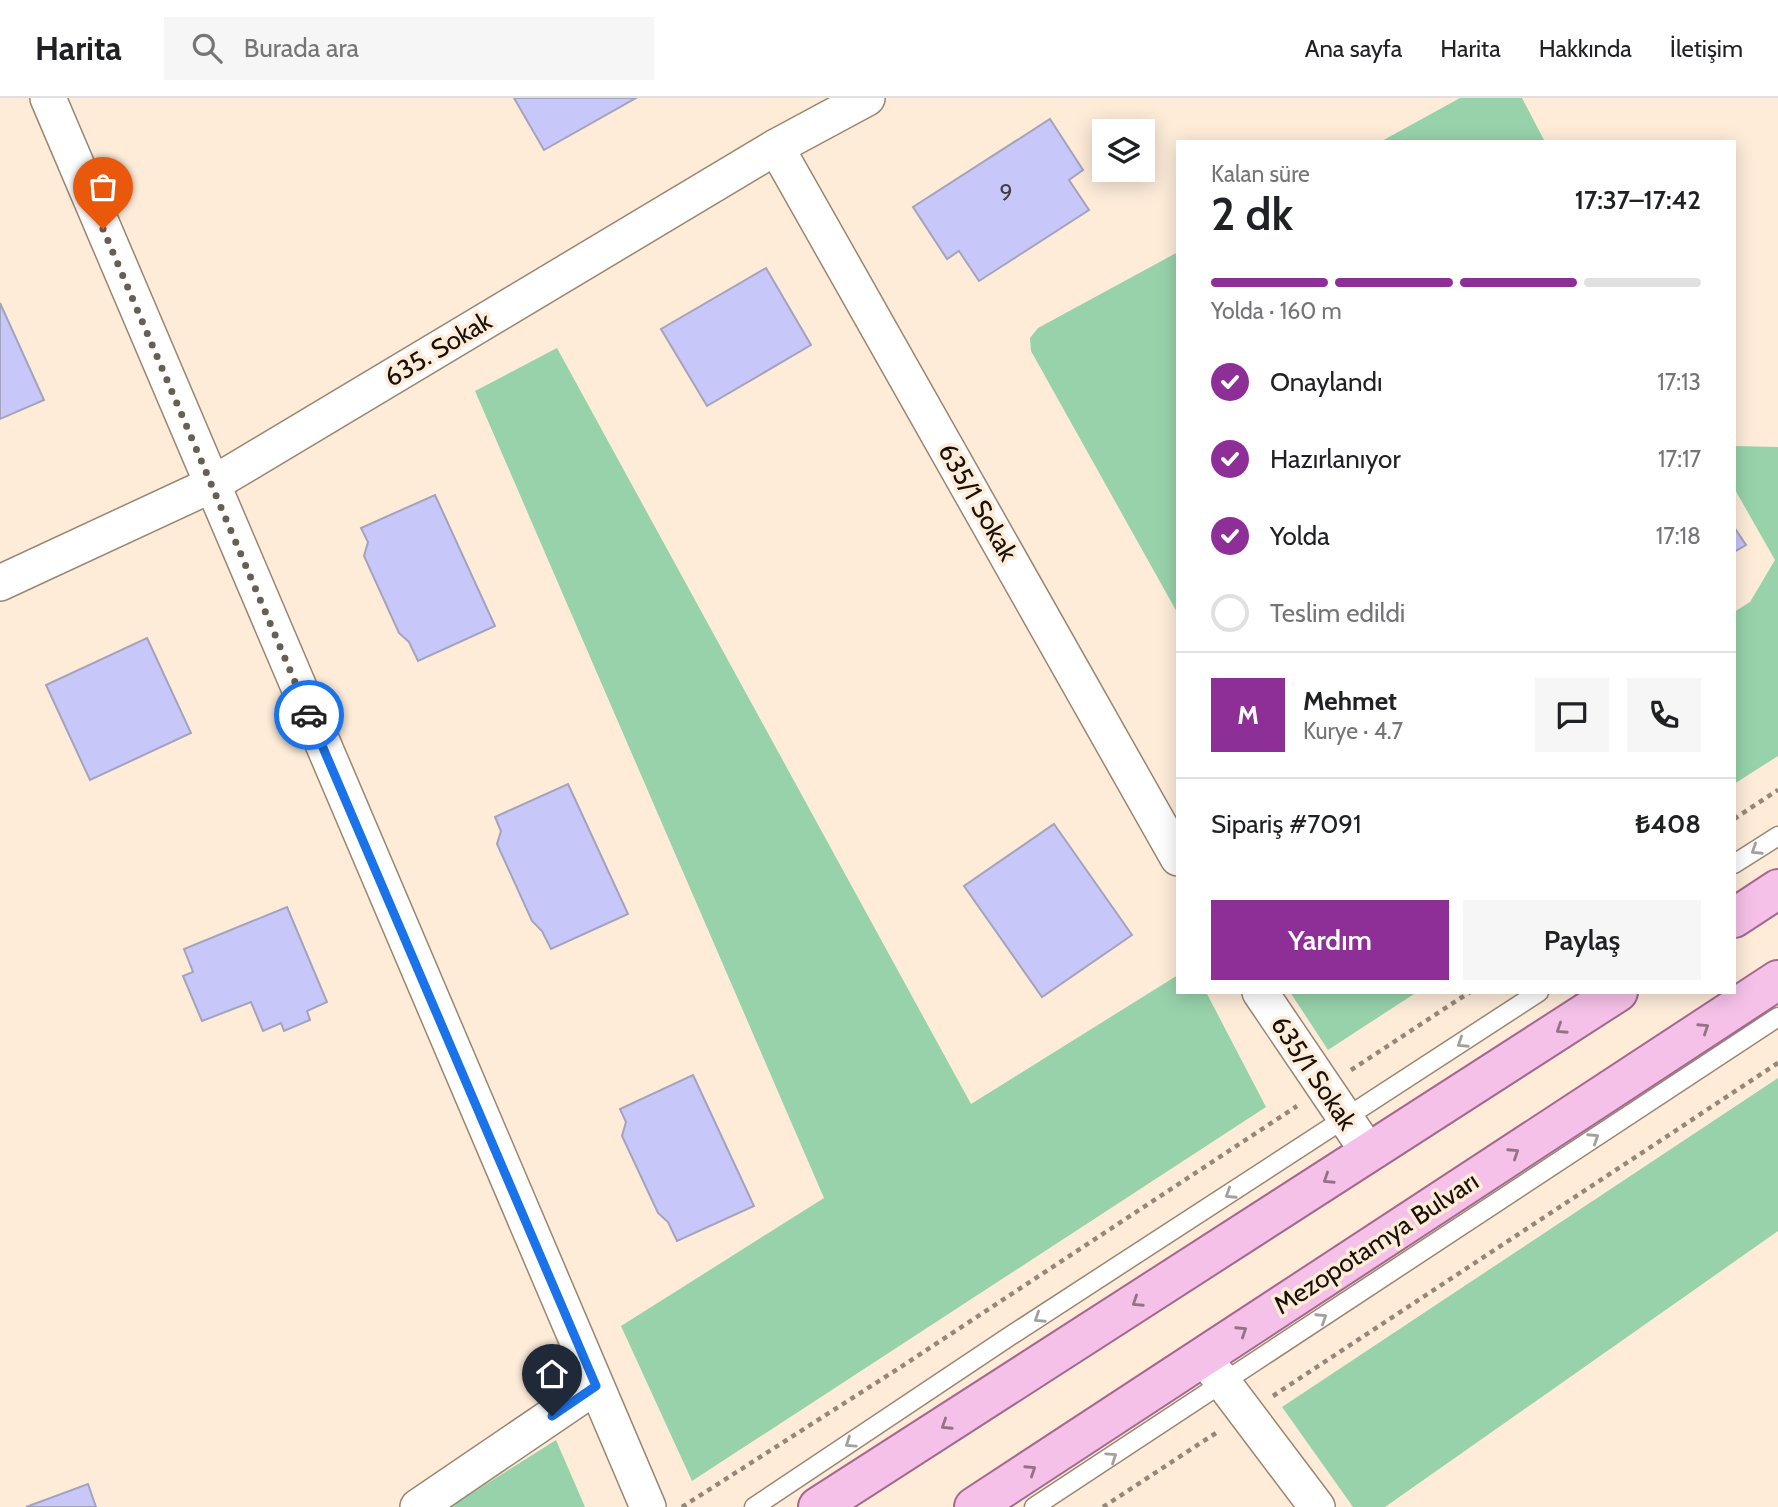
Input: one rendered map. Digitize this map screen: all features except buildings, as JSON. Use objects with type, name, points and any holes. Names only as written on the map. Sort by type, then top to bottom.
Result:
[{"type":"main road","points":[[1736,917],[1778,889]]},
{"type":"main road","name":"Mezopotamya Bulvarı","points":[[974,1507],[1213,1370],[1778,979]]},
{"type":"main road","points":[[818,1507],[1615,994]]},
{"type":"street","points":[[48,98],[648,1507]]},
{"type":"street","name":"635. Sokak","points":[[0,583],[211,485],[776,147],[867,98]]},
{"type":"street","name":"635/1 Sokak","points":[[776,147],[1176,854]]},
{"type":"street","name":"635/1 Sokak","points":[[1261,994],[1369,1153]]},
{"type":"street","points":[[1213,1370],[1317,1507]]},
{"type":"street","points":[[418,1507],[596,1386]]},
{"type":"lane","points":[[1736,863],[1778,836]]},
{"type":"lane","points":[[754,1507],[1007,1338],[1536,994]]},
{"type":"lane","points":[[1034,1507],[1213,1370],[1778,1017]]},
{"type":"path","points":[[1736,818],[1778,790]]},
{"type":"path","points":[[682,1507],[893,1373],[1467,994]]},
{"type":"path","points":[[1103,1507],[1778,1063]]},
{"type":"green space","points":[[1460,98],[1522,98],[1544,140],[1384,140]]},
{"type":"green space","points":[[1176,253],[1176,610],[1031,351],[1030,338],[1038,328]]},
{"type":"green space","points":[[557,348],[971,1104],[1176,976],[1176,994],[1207,994],[1266,1107],[692,1481],[621,1326],[824,1198],[475,391]]},
{"type":"green space","points":[[1736,446],[1778,447],[1778,756],[1736,783],[1736,611],[1750,602],[1775,560],[1736,492]]},
{"type":"green space","points":[[1291,994],[1414,994],[1328,1050]]},
{"type":"green space","points":[[1778,1078],[1778,1231],[1385,1507],[1353,1507],[1282,1407]]},
{"type":"green space","points":[[556,1440],[585,1507],[450,1507]]},
{"type":"way so far","points":[[103,229],[309,715]]},
{"type":"route","points":[[309,715],[596,1386],[552,1416]]}]
